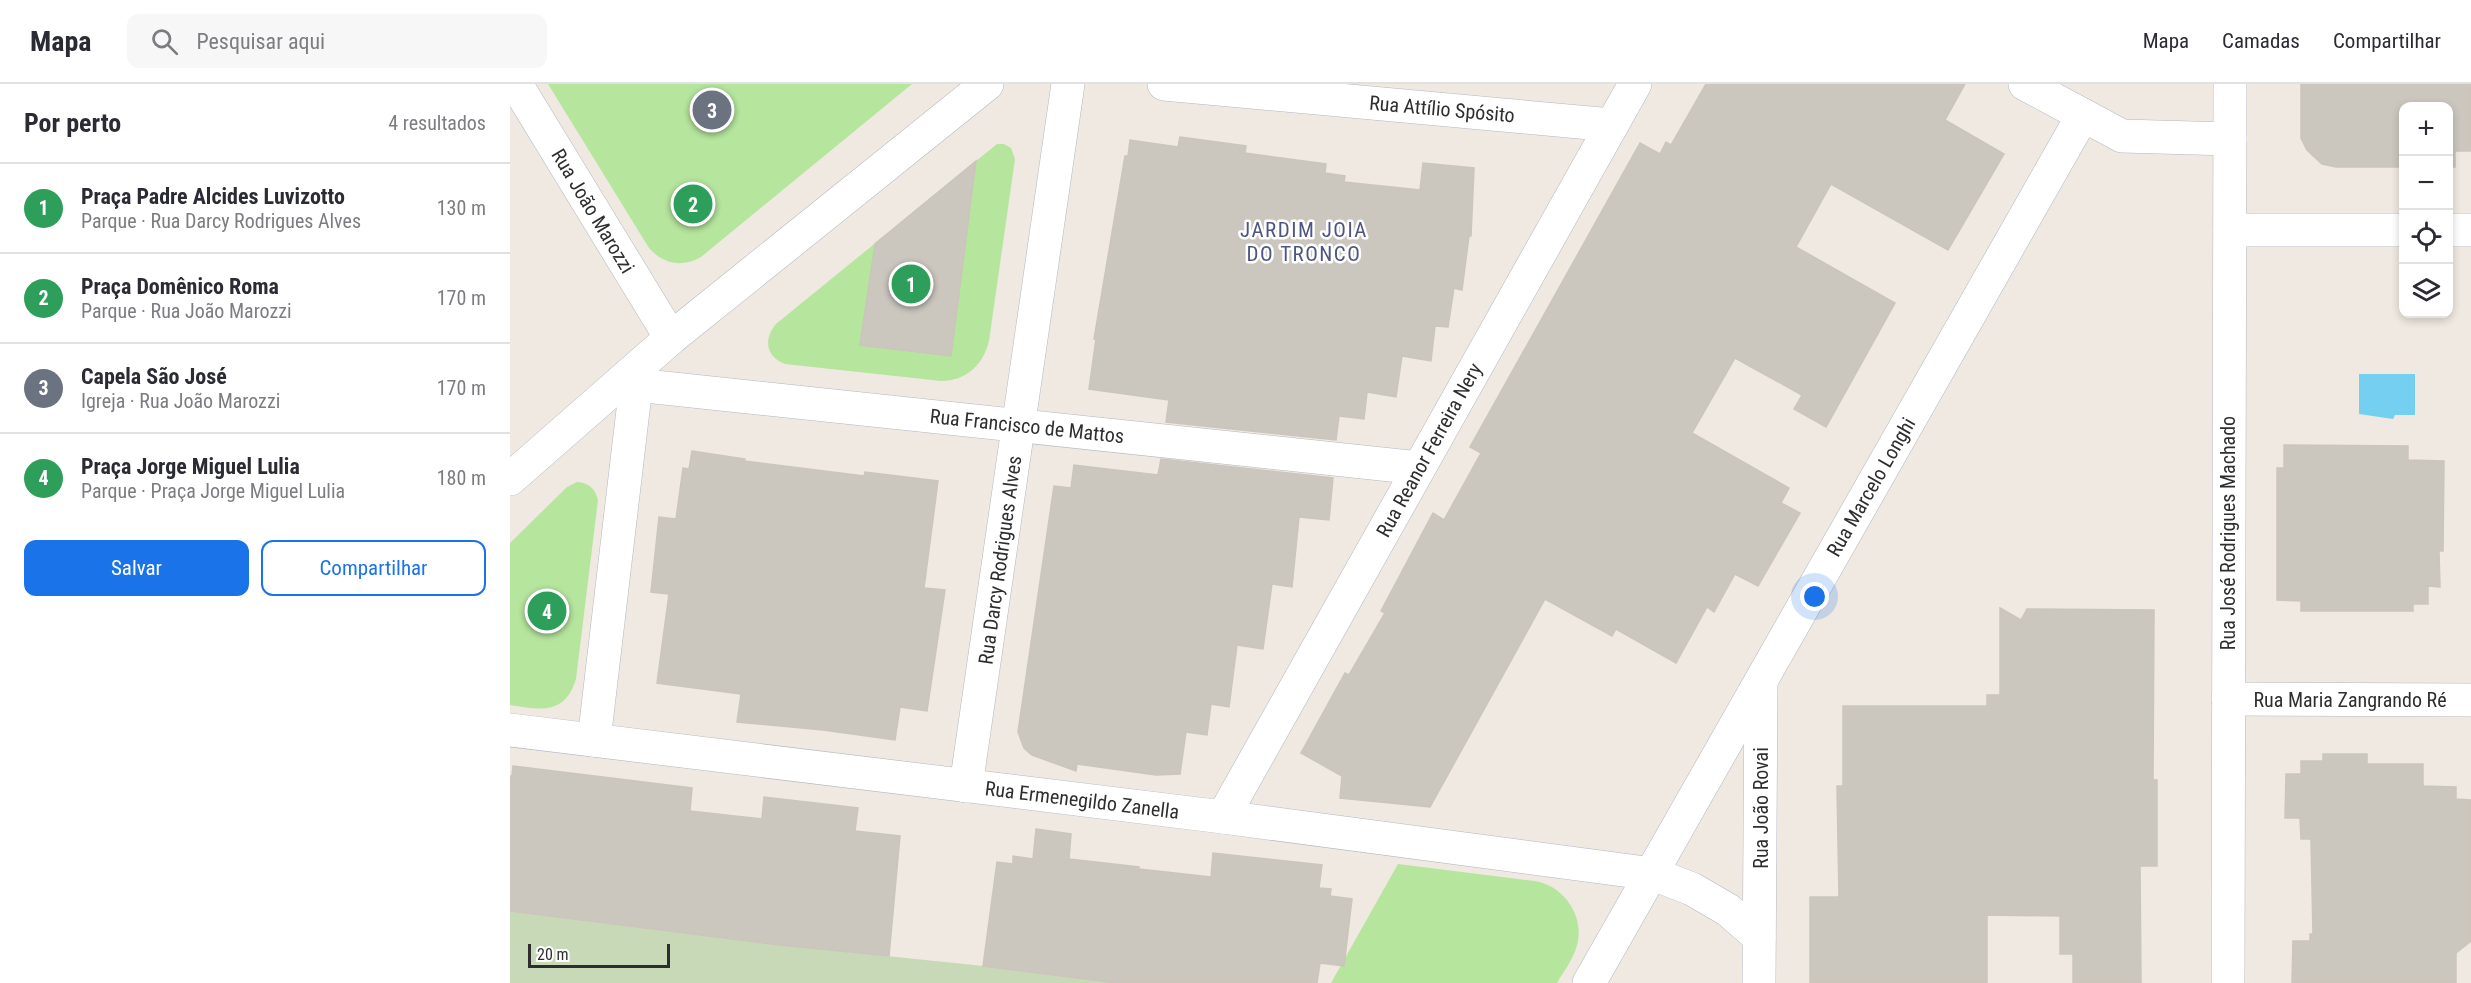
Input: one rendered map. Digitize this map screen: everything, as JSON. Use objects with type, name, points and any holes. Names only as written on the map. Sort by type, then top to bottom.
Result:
[{"type":"street","name":"Rua João Marozzi","points":[[516,84],[671,338]]},
{"type":"street","points":[[510,479],[632,380],[671,338],[987,84]]},
{"type":"street","name":"Rua Darcy Rodrigues Alves","points":[[966,786],[1068,84]]},
{"type":"street","name":"Rua Attílio Spósito","points":[[1164,84],[1612,125]]},
{"type":"street","name":"Rua Reanor Ferreira Nery","points":[[1223,817],[1635,84]]},
{"type":"street","points":[[2025,84],[2122,136],[2230,139]]},
{"type":"street","name":"Rua José Rodrigues Machado","points":[[2228,983],[2230,84]]},
{"type":"street","name":"Rua Marcelo Longhi","points":[[1589,983],[2083,115]]},
{"type":"street","points":[[2230,230],[2399,230]]},
{"type":"street","points":[[2453,230],[2471,230]]},
{"type":"street","points":[[594,740],[632,380]]},
{"type":"street","name":"Rua Francisco de Mattos","points":[[632,380],[1419,468]]},
{"type":"street","name":"Rua João Rovai","points":[[1759,983],[1761,680]]},
{"type":"street","name":"Rua Maria Zangrando Ré","points":[[2228,699],[2471,700]]},
{"type":"street","name":"Rua Ermenegildo Zanella","points":[[510,730],[1223,817],[1653,874]]},
{"type":"street","points":[[1653,874],[1692,890],[1728,910],[1760,937]]},
{"type":"green space","points":[[548,84],[912,84],[701,257],[687,262],[673,263],[660,258],[649,248]]},
{"type":"green space","points":[[997,144],[1004,144],[1011,148],[1015,159],[989,341],[978,364],[972,370],[958,378],[941,381],[785,364],[774,357],[768,347],[768,341],[776,324]]},
{"type":"green space","points":[[577,482],[591,487],[598,500],[576,679],[571,691],[558,704],[542,708],[510,705],[510,543],[567,487]]},
{"type":"green space","points":[[1398,864],[1535,881],[1555,889],[1570,904],[1575,913],[1579,934],[1574,955],[1557,983],[1331,983]]},
{"type":"green space","points":[[510,911],[779,945],[1121,983],[510,983]]},
{"type":"water","points":[[2359,374],[2415,374],[2415,415],[2395,415],[2393,419],[2359,414]]},
{"type":"building","points":[[1706,84],[1965,84],[1945,120],[2004,154],[1948,250],[1831,184],[1796,247],[1895,303],[1826,427],[1794,409],[1802,395],[1735,358],[1692,433],[1789,488],[1781,503],[1800,513],[1758,586],[1735,574],[1714,612],[1707,607],[1676,663],[1616,629],[1612,636],[1545,599],[1430,807],[1340,798],[1342,776],[1301,753],[1345,673],[1349,675],[1385,613],[1381,611],[1433,513],[1444,520],[1481,453],[1470,447],[1640,143],[1660,154],[1666,142],[1671,145]]},
{"type":"building","points":[[2301,84],[2471,84],[2471,151],[2455,151],[2455,167],[2453,167],[2453,102],[2399,102],[2399,167],[2336,167],[2322,164],[2307,150],[2301,138]]},
{"type":"building","points":[[1180,137],[1246,146],[1245,153],[1326,164],[1325,173],[1345,176],[1344,182],[1420,190],[1423,163],[1474,168],[1471,236],[1469,236],[1462,290],[1454,288],[1448,327],[1435,326],[1431,361],[1402,356],[1396,397],[1367,392],[1364,419],[1339,416],[1336,440],[1166,422],[1169,400],[1089,389],[1096,339],[1094,339],[1125,156],[1128,156],[1130,140],[1178,147]]},
{"type":"building","points":[[976,161],[951,356],[860,345],[875,244]]},
{"type":"building","points":[[2284,445],[2408,446],[2408,460],[2444,461],[2443,551],[2439,551],[2440,587],[2428,586],[2428,604],[2413,604],[2413,611],[2301,611],[2301,601],[2277,600],[2277,468],[2284,468]]},
{"type":"building","points":[[692,451],[745,459],[744,461],[864,476],[865,472],[938,481],[924,588],[945,590],[927,711],[900,707],[895,740],[737,722],[741,694],[657,683],[669,594],[651,592],[659,517],[676,519],[683,468],[689,469]]},
{"type":"building","points":[[1161,459],[1333,478],[1329,520],[1299,517],[1292,587],[1272,584],[1263,649],[1237,645],[1229,707],[1211,704],[1207,735],[1186,732],[1180,774],[1156,775],[1077,764],[1076,771],[1032,755],[1024,748],[1018,732],[1054,486],[1071,488],[1074,465],[1158,475]]},
{"type":"building","points":[[2000,608],[2021,620],[2027,609],[2154,610],[2153,780],[2157,780],[2157,866],[2140,866],[2141,983],[2073,983],[2073,954],[2060,954],[2060,916],[1987,915],[1987,983],[1810,983],[1810,897],[1839,897],[1837,786],[1843,786],[1843,706],[1987,706],[1987,695],[2000,695]]},
{"type":"building","points":[[2323,754],[2367,754],[2367,764],[2423,764],[2423,786],[2456,787],[2456,799],[2471,800],[2471,941],[2456,953],[2456,983],[2292,983],[2293,941],[2310,941],[2310,934],[2313,934],[2311,839],[2301,839],[2300,818],[2285,818],[2286,774],[2301,774],[2301,761],[2323,761]]},
{"type":"building","points":[[513,766],[692,788],[690,811],[762,819],[764,797],[858,808],[855,831],[900,836],[889,956],[779,945],[510,911],[510,776],[512,776]]},
{"type":"building","points":[[1036,829],[1071,834],[1069,859],[1139,867],[1139,869],[1211,877],[1213,853],[1322,865],[1319,888],[1331,889],[1330,896],[1352,899],[1344,966],[1320,963],[1317,983],[1117,983],[983,966],[997,862],[1013,864],[1013,856],[1033,859]]},
{"type":"place","name":"Capela São José","points":[[712,110]]},
{"type":"place","name":"Praça Domênico Roma","points":[[693,204]]},
{"type":"place","name":"Praça Padre Alcides Luvizotto","points":[[911,284]]},
{"type":"place","name":"Praça Jorge Miguel Lulia","points":[[547,611]]},
{"type":"district","name":"JARDIM JOIA DO TRONCO","points":[[1304,242]]}]
